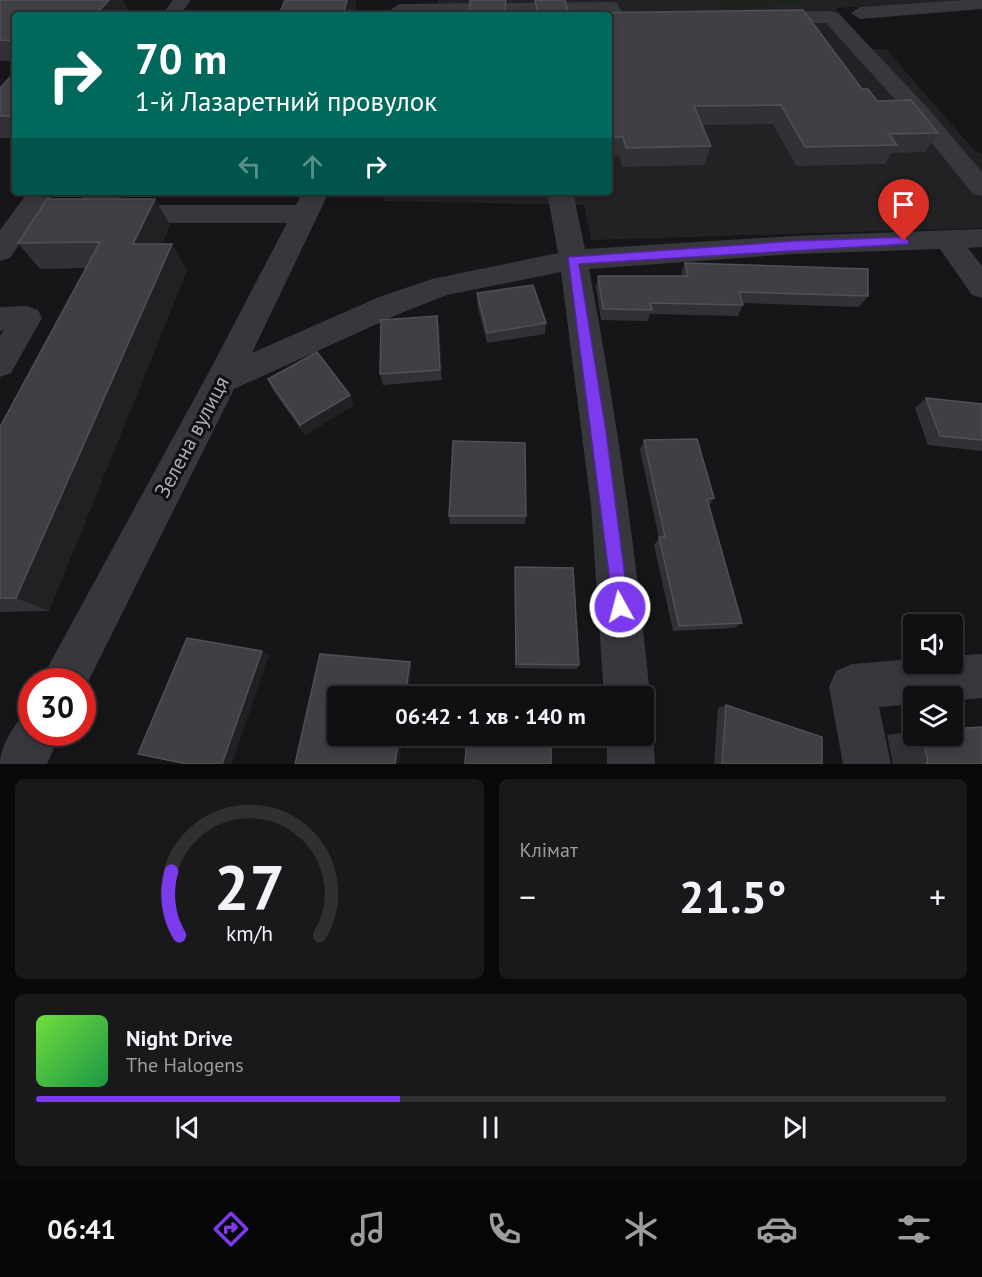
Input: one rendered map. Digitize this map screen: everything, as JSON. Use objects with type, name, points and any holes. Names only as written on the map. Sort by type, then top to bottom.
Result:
[{"type":"street","points":[[860,13],[982,4]]},
{"type":"street","points":[[400,8],[611,7],[617,21],[676,20]]},
{"type":"street","points":[[748,18],[831,17],[918,111],[982,188]]},
{"type":"street","points":[[0,251],[39,195]]},
{"type":"street","points":[[561,195],[600,442],[622,628],[626,686]]},
{"type":"street","points":[[25,214],[312,203]]},
{"type":"street","name":"Зелена вулиця","points":[[72,668],[312,203]]},
{"type":"street","points":[[222,380],[390,305],[442,286],[572,260],[795,245],[982,238]]},
{"type":"street","points":[[947,239],[982,287]]},
{"type":"street","points":[[0,319],[27,318],[0,364]]},
{"type":"street","points":[[867,764],[852,687],[982,676]]},
{"type":"street","points":[[21,764],[31,746]]},
{"type":"street","points":[[631,746],[632,764]]},
{"type":"shaded area","points":[[438,0],[980,0],[835,8],[871,49],[886,49],[974,150],[982,154],[982,228],[591,240],[584,205],[384,201],[385,195],[612,195],[612,12],[434,12]]},
{"type":"shaded area","points":[[714,0],[805,0],[807,2],[724,10]]},
{"type":"building","points":[[0,0],[109,0],[98,12],[12,12],[12,41],[0,40]]},
{"type":"building","points":[[285,0],[347,0],[344,12],[280,12]]},
{"type":"building","points":[[470,0],[506,0],[504,12],[470,12]]},
{"type":"building","points":[[535,0],[565,0],[568,12],[537,12]]},
{"type":"building","points":[[803,10],[862,89],[868,89],[877,101],[911,100],[938,133],[889,134],[897,145],[805,147],[781,105],[694,106],[711,146],[626,148],[623,137],[612,137],[612,13]]},
{"type":"building","points":[[12,75],[12,116],[0,116],[0,88]]},
{"type":"building","points":[[47,199],[155,199],[133,244],[172,244],[16,598],[0,598],[0,427],[100,242],[18,243]]},
{"type":"building","points":[[685,263],[868,269],[868,296],[739,292],[743,305],[650,303],[652,310],[603,309],[598,276],[688,276]]},
{"type":"building","points":[[533,285],[546,323],[487,333],[477,293]]},
{"type":"building","points":[[437,316],[440,370],[380,374],[381,320]]},
{"type":"building","points":[[317,352],[350,395],[300,425],[268,379]]},
{"type":"building","points":[[926,398],[982,404],[982,440],[940,436]]},
{"type":"building","points":[[697,439],[714,498],[707,499],[742,623],[679,626],[659,537],[665,537],[644,440]]},
{"type":"building","points":[[453,441],[525,443],[526,516],[449,516]]},
{"type":"building","points":[[515,567],[573,568],[579,665],[516,664]]},
{"type":"building","points":[[187,638],[262,651],[222,764],[187,764],[138,754]]},
{"type":"building","points":[[320,654],[410,662],[406,686],[327,686],[327,746],[397,746],[395,764],[295,764]]},
{"type":"building","points":[[726,705],[822,737],[822,764],[722,764]]},
{"type":"building","points":[[982,727],[982,764],[926,764],[928,761],[925,746],[963,746],[963,728]]},
{"type":"building","points":[[466,746],[551,746],[551,764],[465,764]]},
{"type":"route","points":[[620,607],[598,431],[572,260],[795,245],[904,241]]}]
